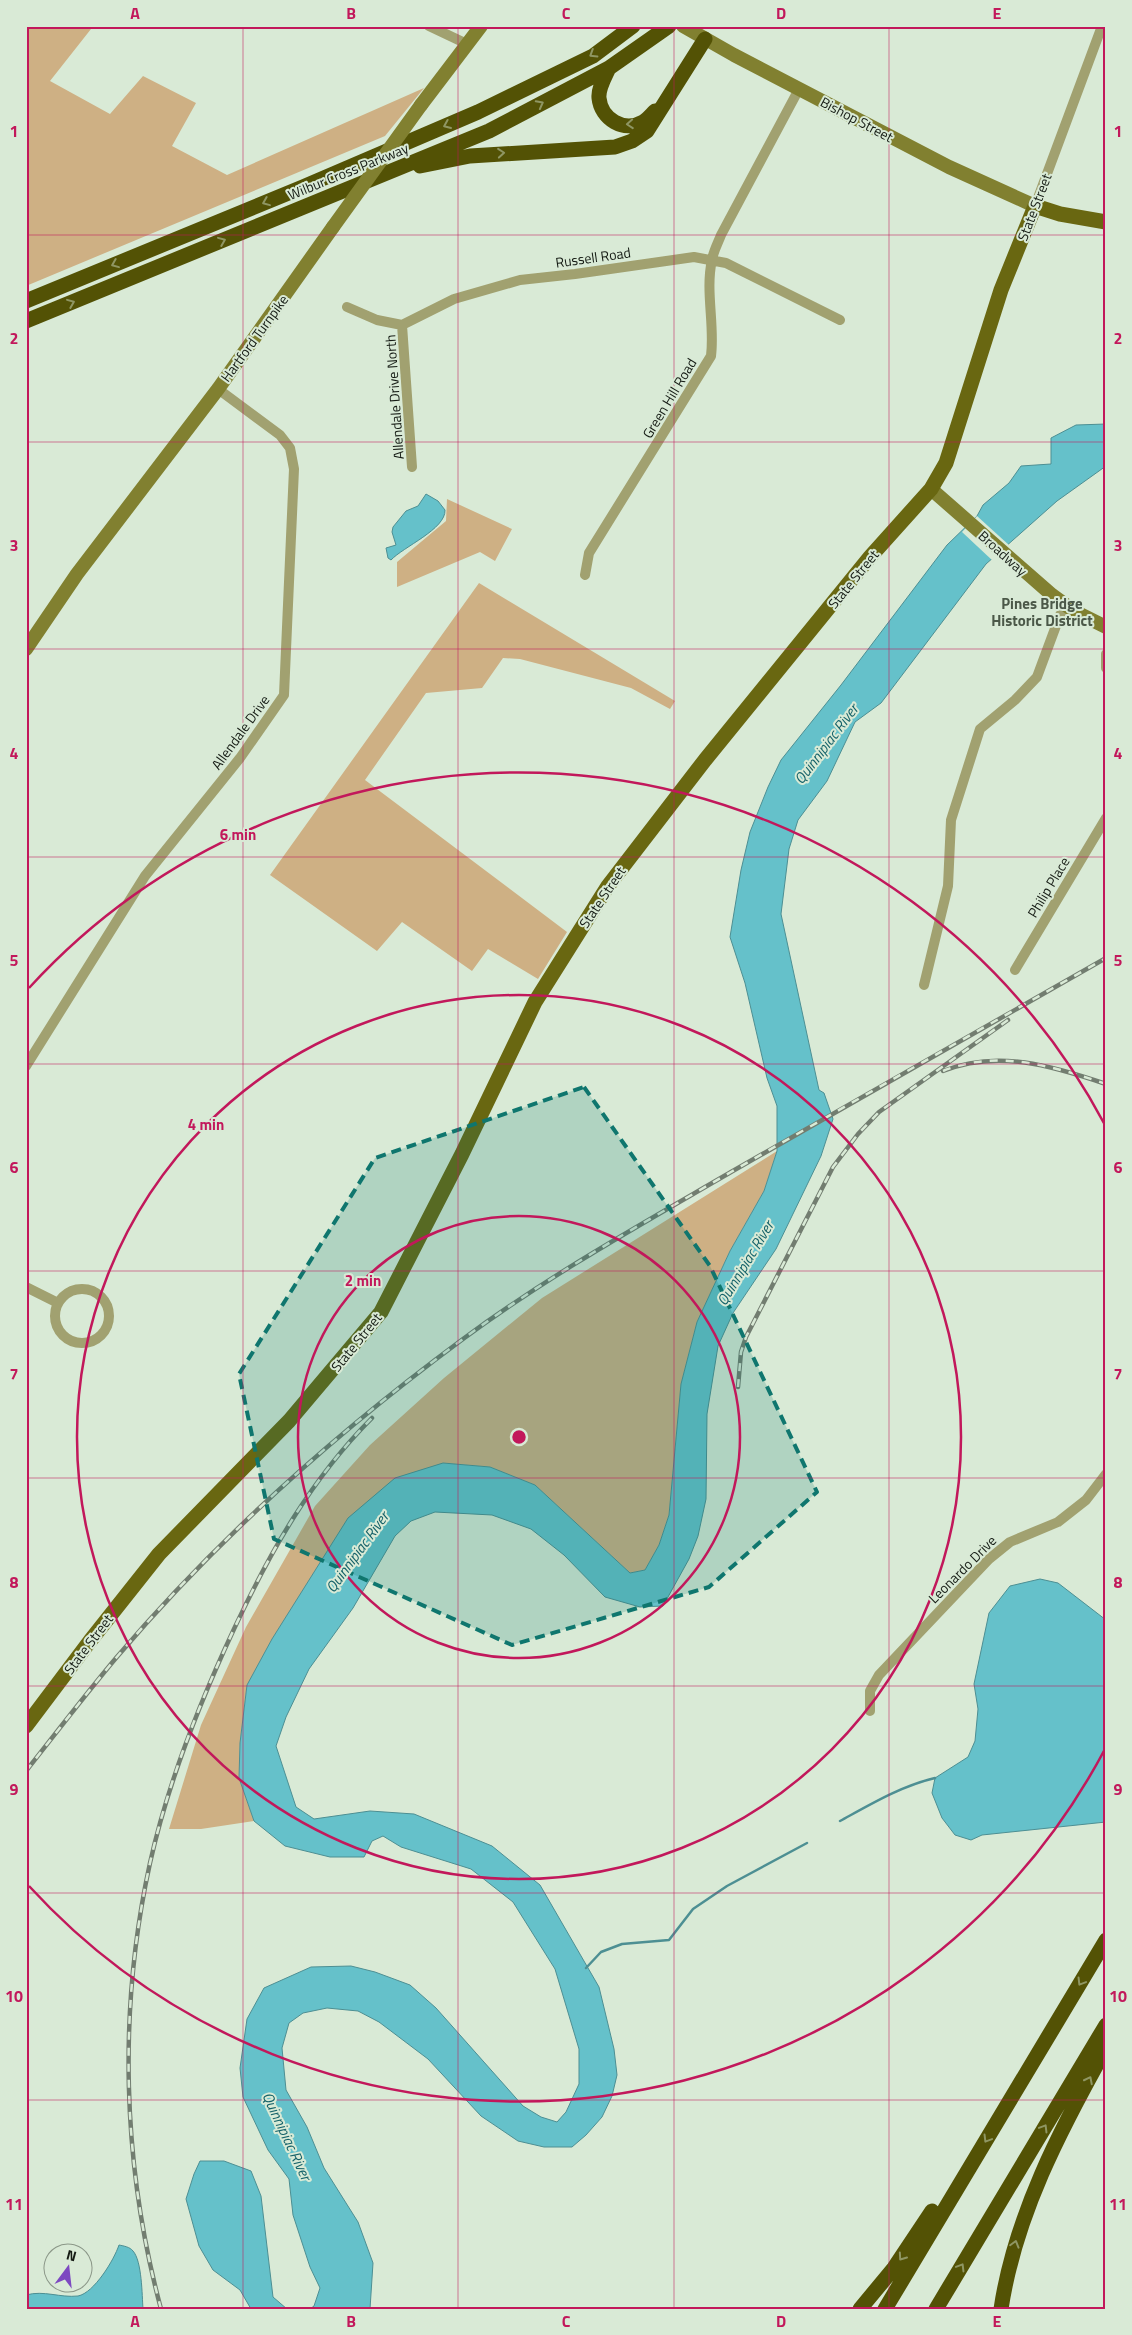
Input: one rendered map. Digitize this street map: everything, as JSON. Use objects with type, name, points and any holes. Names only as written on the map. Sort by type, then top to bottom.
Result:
[{"type":"highway","name":"Wilbur Cross Parkway","points":[[26,301],[478,112],[592,56],[633,26]]},
{"type":"highway","name":"Wilbur Cross Parkway","points":[[26,321],[489,131],[609,68],[669,26]]},
{"type":"highway","points":[[384,173],[470,156],[615,147],[632,141],[648,131],[669,99],[694,32]]},
{"type":"highway","points":[[609,68],[599,96],[602,110],[616,123],[628,126],[642,122],[669,99]]},
{"type":"highway","points":[[885,2309],[1106,1940]]},
{"type":"highway","points":[[936,2309],[1106,2025]]},
{"type":"highway","points":[[1001,2309],[1012,2255],[1030,2201],[1074,2108],[1106,2048]]},
{"type":"highway","points":[[860,2309],[899,2261],[938,2201],[964,2178]]},
{"type":"main road","name":"Hartford Turnpike","points":[[26,649],[77,574],[218,389],[421,105],[481,26]]},
{"type":"main road","name":"Bishop Street","points":[[694,32],[950,167],[1035,206]]},
{"type":"main road","points":[[1035,206],[1070,216],[1106,222]]},
{"type":"main road","name":"State Street","points":[[26,1726],[159,1554],[289,1421],[382,1312],[536,1002],[608,886],[705,760],[870,558],[931,489],[946,463],[1001,290],[1035,206]]},
{"type":"main road","name":"Broadway","points":[[931,489],[1067,606],[1106,627]]},
{"type":"street","points":[[429,26],[467,44]]},
{"type":"street","name":"State Street","points":[[1035,206],[1102,26]]},
{"type":"street","name":"Green Hill Road","points":[[585,576],[589,553],[710,356],[713,335],[710,293],[712,260],[721,235],[799,89]]},
{"type":"street","name":"Russell Road","points":[[402,325],[454,299],[520,280],[694,257],[726,263],[840,320]]},
{"type":"street","points":[[347,308],[377,320],[402,325]]},
{"type":"street","name":"Allendale Drive North","points":[[402,325],[412,468]]},
{"type":"street","name":"Allendale Drive","points":[[26,1066],[145,876],[240,758],[284,695],[294,469],[290,448],[280,435],[218,389]]},
{"type":"street","points":[[924,985],[948,886],[951,820],[980,729],[1015,700],[1037,677],[1060,615],[1067,606]]},
{"type":"street","points":[[1106,654],[1106,668]]},
{"type":"street","name":"Philip Place","points":[[1015,970],[1106,818]]},
{"type":"street","points":[[26,1287],[58,1303]]},
{"type":"street","points":[[78,1289],[95,1292],[107,1304],[109,1321],[106,1329],[92,1342],[82,1343],[70,1340],[58,1330],[55,1321],[58,1303],[63,1296],[78,1289]]},
{"type":"street","name":"Leonardo Drive","points":[[870,1711],[870,1691],[879,1675],[989,1559],[1010,1542],[1058,1522],[1086,1500],[1106,1474]]},
{"type":"highlighted area","points":[[584,1087],[710,1266],[817,1492],[709,1587],[512,1645],[274,1539],[239,1374],[375,1158]]},
{"type":"shaded area","points":[[26,26],[88,26],[91,29],[50,81],[110,114],[143,76],[196,103],[172,146],[227,175],[424,88],[385,136],[26,286]]},
{"type":"shaded area","points":[[447,499],[512,529],[495,561],[480,552],[397,587],[397,562],[446,521]]},
{"type":"shaded area","points":[[479,583],[675,701],[670,709],[631,688],[520,659],[503,658],[482,688],[426,693],[365,780],[567,932],[538,979],[488,949],[472,971],[402,922],[377,951],[270,875]]},
{"type":"shaded area","points":[[777,1151],[764,1191],[730,1251],[697,1322],[681,1384],[669,1515],[659,1545],[645,1570],[630,1573],[535,1485],[490,1467],[443,1463],[247,1685],[240,1743],[239,1778],[254,1821],[201,1829],[169,1829],[201,1725],[246,1627],[315,1506],[370,1445],[444,1378],[542,1298]]},
{"type":"water","name":"Quinnipiac River","points":[[1106,424],[1106,466],[1057,501],[986,564],[881,703],[855,722],[827,781],[798,820],[789,849],[781,914],[819,1090],[824,1093],[833,1119],[821,1156],[776,1249],[733,1313],[718,1346],[707,1414],[706,1499],[698,1536],[689,1559],[663,1606],[640,1607],[605,1597],[564,1555],[531,1529],[492,1515],[435,1512],[411,1521],[395,1536],[353,1608],[309,1669],[286,1717],[276,1746],[296,1807],[314,1819],[370,1811],[414,1814],[492,1846],[540,1885],[599,1987],[614,2049],[617,2075],[612,2096],[602,2117],[586,2135],[572,2147],[544,2147],[518,2141],[481,2116],[428,2059],[379,2022],[358,2011],[327,2008],[303,2013],[289,2023],[282,2048],[286,2090],[307,2127],[324,2168],[358,2222],[373,2263],[370,2309],[310,2309],[314,2306],[320,2288],[310,2267],[293,2215],[289,2179],[268,2150],[243,2097],[240,2068],[247,2019],[264,1988],[311,1967],[351,1966],[375,1972],[410,1985],[436,2008],[523,2106],[541,2117],[557,2122],[566,2112],[579,2084],[579,2049],[555,1969],[513,1902],[471,1869],[401,1847],[383,1836],[372,1841],[364,1857],[330,1857],[285,1846],[254,1821],[239,1778],[240,1743],[247,1685],[272,1639],[348,1518],[395,1478],[443,1463],[490,1467],[535,1485],[630,1573],[645,1570],[659,1545],[669,1515],[681,1384],[697,1322],[730,1251],[764,1191],[777,1151],[777,1106],[767,1078],[745,983],[730,937],[741,870],[750,832],[768,787],[781,760],[841,685],[947,545],[977,516],[983,505],[1009,483],[1021,466],[1051,464],[1051,438],[1076,425]]},
{"type":"water","points":[[426,494],[438,501],[445,510],[443,517],[432,531],[391,560],[388,558],[386,548],[396,545],[392,532],[393,527],[406,511],[418,506]]},
{"type":"water","points":[[1040,1579],[1058,1583],[1106,1620],[1106,1822],[982,1835],[971,1840],[955,1835],[942,1818],[932,1793],[935,1778],[968,1757],[975,1741],[978,1709],[974,1684],[989,1613],[1010,1586]]},
{"type":"water","points":[[200,2161],[224,2161],[251,2171],[261,2196],[273,2297],[287,2309],[251,2309],[240,2290],[213,2270],[199,2246],[186,2199]]},
{"type":"water","points":[[119,2245],[127,2247],[136,2256],[141,2278],[143,2309],[26,2309],[26,2295],[39,2293],[78,2296],[86,2292],[92,2292],[92,2287],[103,2275]]},
{"type":"pier","points":[[977,516],[1010,546],[993,561],[962,532]]},
{"type":"waterway","points":[[840,1821],[898,1791],[935,1778]]},
{"type":"waterway","points":[[586,1968],[601,1952],[622,1944],[669,1940],[693,1909],[727,1886],[807,1843]]},
{"type":"railway","points":[[26,1771],[116,1658],[155,1614],[237,1529],[325,1449],[416,1374],[495,1316],[561,1272],[825,1118],[1106,958]]},
{"type":"railway","points":[[738,1387],[741,1352],[746,1337],[833,1167],[858,1134],[879,1112],[1008,1020]]},
{"type":"railway","points":[[943,1071],[984,1061],[1025,1062],[1066,1071],[1106,1084]]},
{"type":"railway","points":[[161,2309],[138,2199],[132,2143],[129,2086],[129,2030],[133,1974],[140,1918],[157,1833],[175,1773],[209,1686],[262,1572],[277,1544],[311,1491],[350,1441],[372,1418]]},
{"type":"district","name":"Pines Bridge Historic District","points":[[1042,612]]}]
